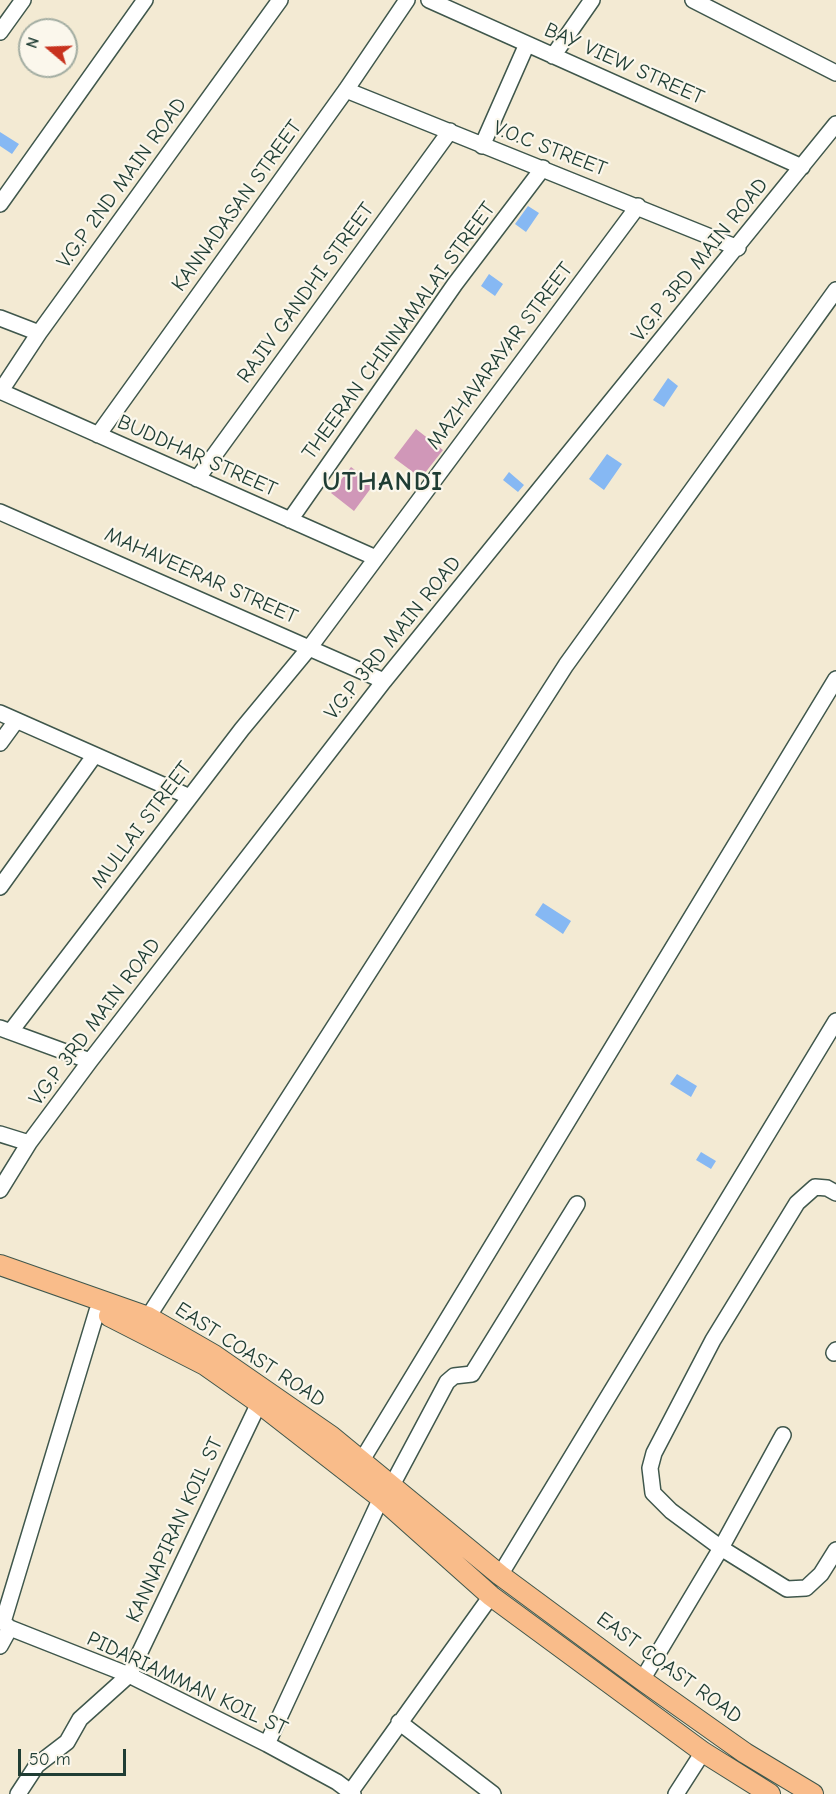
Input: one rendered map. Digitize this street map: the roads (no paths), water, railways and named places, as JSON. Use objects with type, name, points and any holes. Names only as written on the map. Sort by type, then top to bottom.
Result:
[{"type":"main road","name":"EAST COAST ROAD","points":[[0,1265],[148,1317],[214,1355],[362,1460],[386,1493]]},
{"type":"main road","name":"EAST COAST ROAD","points":[[0,1275],[98,1311],[141,1330],[205,1365],[745,1753],[813,1794]]},
{"type":"main road","points":[[386,1493],[491,1596],[703,1752],[770,1794]]},
{"type":"street","points":[[0,32],[22,0]]},
{"type":"street","points":[[0,204],[145,0]]},
{"type":"street","name":"V.G.P 2ND MAIN ROAD","points":[[0,392],[39,333],[280,0]]},
{"type":"street","name":"KANNADASAN STREET","points":[[98,435],[346,90],[407,0]]},
{"type":"street","name":"BAY VIEW STREET","points":[[429,0],[802,167]]},
{"type":"street","points":[[553,56],[592,0]]},
{"type":"street","points":[[693,0],[836,73]]},
{"type":"street","points":[[482,146],[527,44]]},
{"type":"street","name":"V.O.C STREET","points":[[346,90],[738,248]]},
{"type":"street","name":"V.G.P 3RD MAIN ROAD","points":[[0,1190],[29,1143],[90,1061],[384,681],[738,248],[836,124]]},
{"type":"street","name":"RAJIV GANDHI STREET","points":[[197,479],[450,131]]},
{"type":"street","name":"THEERAN CHINNAMALAI STREET","points":[[290,520],[455,285],[543,168]]},
{"type":"street","name":"MAZHAVARAYAR STREET","points":[[310,647],[638,206]]},
{"type":"street","points":[[148,1317],[566,664],[836,290]]},
{"type":"street","points":[[0,318],[39,333]]},
{"type":"street","name":"BUDDHAR STREET","points":[[0,392],[376,558]]},
{"type":"street","name":"MAHAVEERAR STREET","points":[[0,512],[384,681]]},
{"type":"street","name":"MULLAI STREET","points":[[5,1030],[310,647]]},
{"type":"street","points":[[362,1460],[836,679]]},
{"type":"street","points":[[0,713],[190,797]]},
{"type":"street","points":[[0,743],[16,721]]},
{"type":"street","points":[[0,887],[94,756]]},
{"type":"street","points":[[500,1575],[836,1021]]},
{"type":"street","points":[[5,1030],[90,1061]]},
{"type":"street","points":[[0,1134],[29,1143]]},
{"type":"street","points":[[836,1193],[827,1188],[814,1187],[797,1203],[713,1340],[654,1453],[650,1467],[653,1493],[671,1511],[721,1548],[787,1588],[806,1588],[821,1574],[836,1550]]},
{"type":"street","points":[[267,1744],[386,1493],[447,1382],[454,1376],[472,1374],[577,1204]]},
{"type":"street","points":[[0,1646],[4,1624],[98,1311]]},
{"type":"street","name":"KANNAPIRAN KOIL ST","points":[[129,1676],[259,1403]]},
{"type":"street","points":[[642,1680],[721,1548],[783,1435]]},
{"type":"street","points":[[351,1793],[399,1722],[491,1596]]},
{"type":"street","name":"PIDARIAMMAN KOIL ST","points":[[4,1624],[129,1676],[267,1744],[337,1782],[351,1793]]},
{"type":"street","points":[[18,1794],[37,1765],[67,1742],[80,1719],[129,1676]]},
{"type":"street","points":[[399,1722],[493,1794]]},
{"type":"street","points":[[676,1794],[703,1752]]},
{"type":"water","points":[[0,132],[19,144],[12,154],[0,146]]},
{"type":"water","points":[[528,206],[539,213],[526,232],[515,224]]},
{"type":"water","points":[[489,274],[503,284],[495,296],[481,286]]},
{"type":"water","points":[[668,378],[678,386],[664,407],[653,400]]},
{"type":"water","points":[[607,454],[622,464],[604,490],[589,479]]},
{"type":"water","points":[[509,472],[524,485],[518,492],[503,480]]},
{"type":"water","points":[[543,903],[571,921],[563,934],[535,915]]},
{"type":"water","points":[[677,1074],[697,1086],[691,1097],[670,1084]]},
{"type":"water","points":[[701,1152],[716,1161],[711,1169],[696,1160]]},
{"type":"district","name":"UTHANDI","points":[[383,482]]}]
